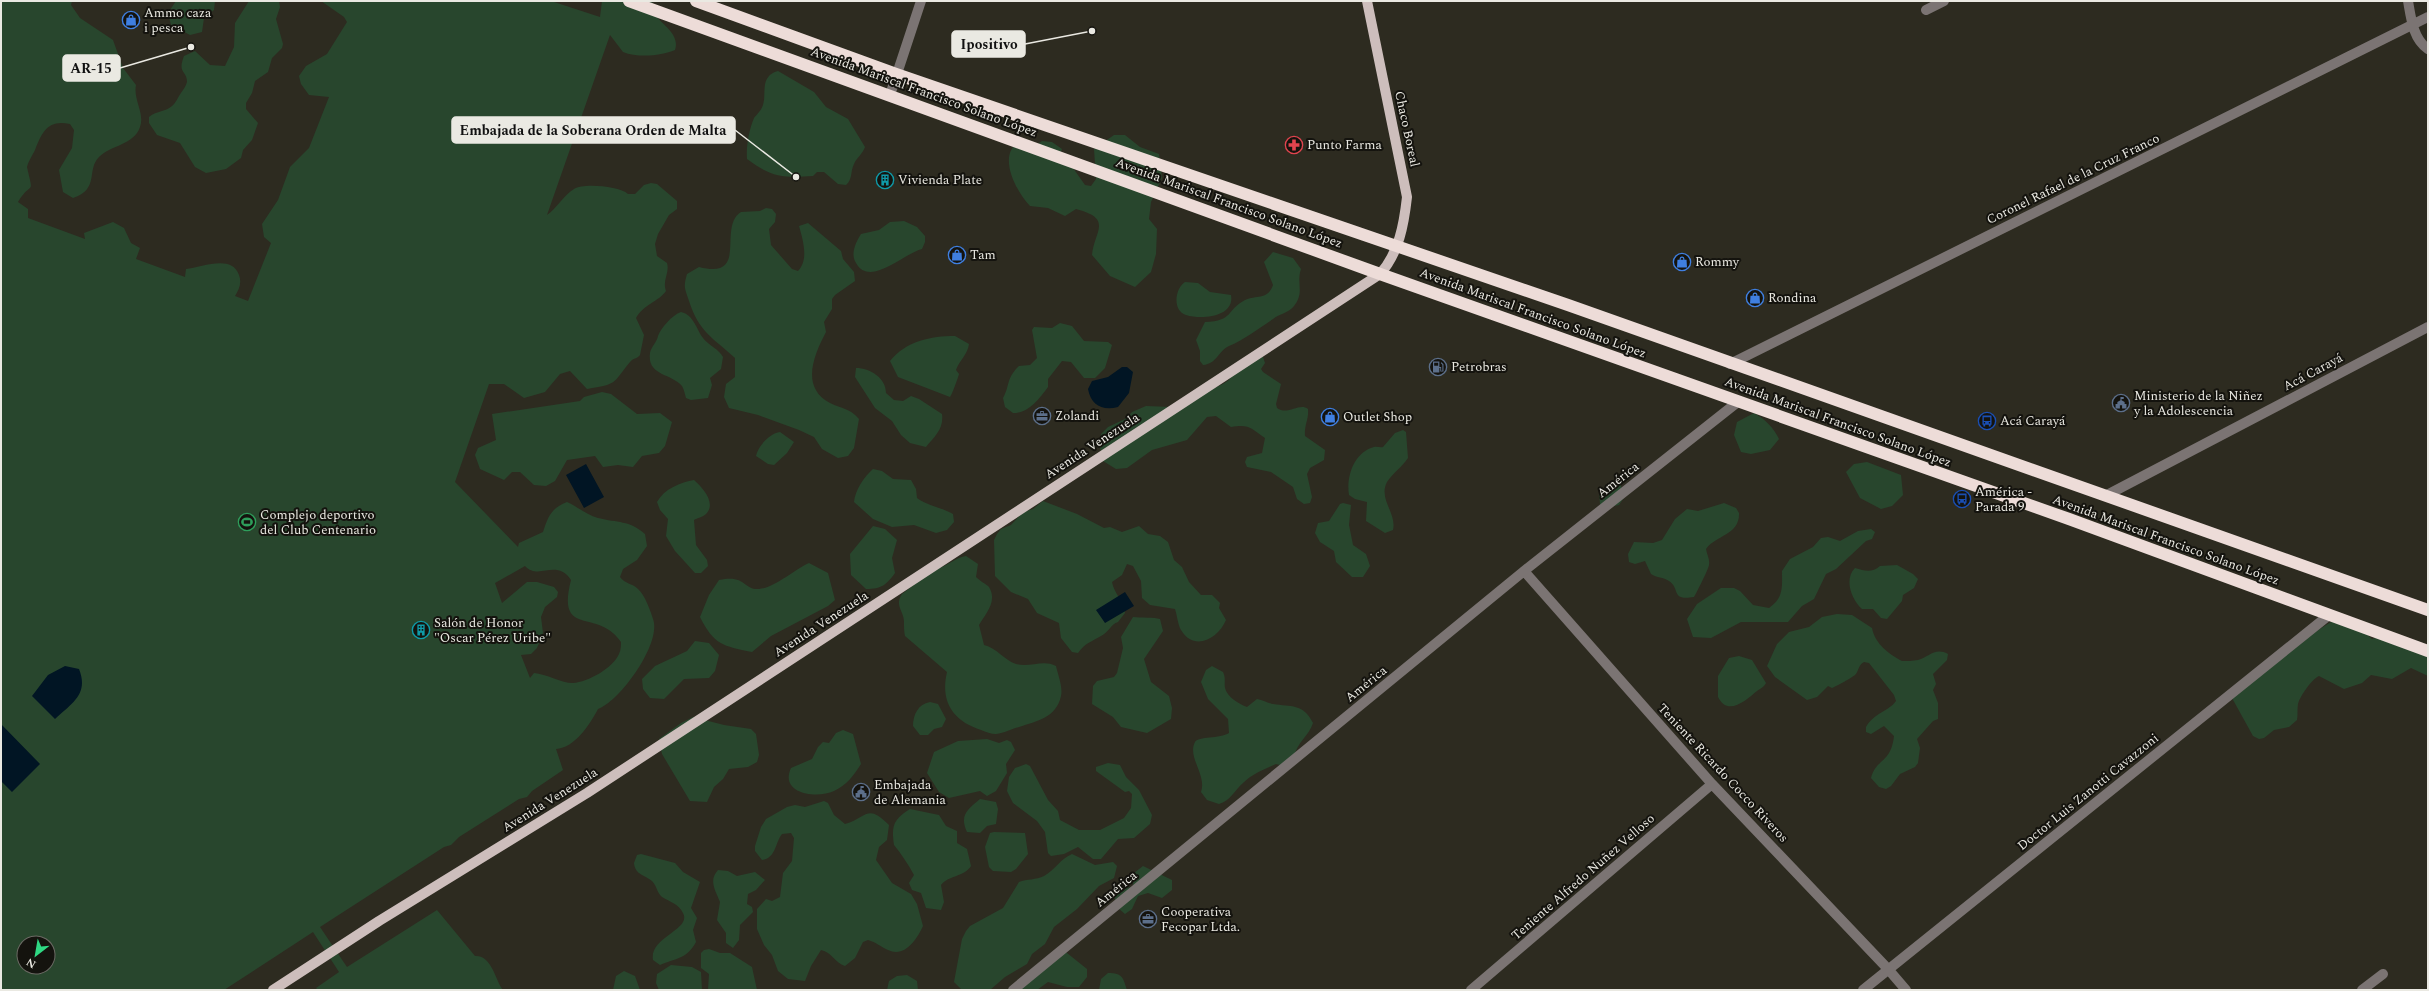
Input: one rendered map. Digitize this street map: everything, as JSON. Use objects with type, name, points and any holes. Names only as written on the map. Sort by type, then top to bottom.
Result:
[{"type":"highway","name":"Avenida Mariscal Francisco Solano López","points":[[629,1],[1380,274],[1739,401],[2428,651]]},
{"type":"highway","name":"Avenida Mariscal Francisco Solano López","points":[[696,1],[896,74],[1568,305],[1730,364],[2428,610]]},
{"type":"main road","name":"Chaco Boreal","points":[[1367,1],[1408,197],[1404,222],[1391,261]]},
{"type":"main road","name":"Avenida Venezuela","points":[[273,990],[379,921],[582,796],[1380,274],[1391,261]]},
{"type":"street","points":[[890,95],[921,1]]},
{"type":"street","points":[[1926,10],[1944,1]]},
{"type":"street","points":[[2408,1],[2412,25],[2422,45],[2428,49]]},
{"type":"street","name":"Coronel Rafael de la Cruz Franco","points":[[1730,364],[2428,17]]},
{"type":"street","name":"Acá Carayá","points":[[2104,496],[2428,327]]},
{"type":"street","name":"América","points":[[1013,990],[1524,571],[1739,401]]},
{"type":"street","name":"Teniente Ricardo Cocco Riveros","points":[[1524,571],[1712,784],[1888,969],[1906,990]]},
{"type":"street","name":"Doctor Luis Zanotti Cavazzoni","points":[[1863,990],[2329,615]]},
{"type":"street","name":"Teniente Alfredo Nuñez Velloso","points":[[1471,990],[1712,784]]},
{"type":"street","points":[[2362,990],[2383,974]]},
{"type":"green space","name":"Complejo deportivo del Club Centenario","points":[[1,1],[72,1],[71,5],[80,18],[113,40],[123,68],[136,85],[136,96],[141,117],[140,127],[133,138],[99,157],[95,162],[90,184],[87,190],[73,198],[63,192],[59,170],[72,148],[74,130],[70,124],[62,123],[56,123],[47,128],[40,138],[27,167],[31,186],[18,202],[28,209],[28,218],[85,239],[84,233],[113,222],[124,228],[131,243],[140,248],[136,259],[185,277],[186,269],[216,263],[230,265],[235,269],[240,278],[240,286],[235,296],[248,301],[271,243],[264,237],[262,224],[278,200],[290,167],[309,148],[329,97],[309,95],[301,84],[299,76],[306,66],[327,54],[347,22],[344,17],[321,1],[551,1],[600,17],[602,1],[652,1],[656,16],[673,35],[676,45],[675,50],[649,56],[629,54],[623,52],[610,35],[547,215],[570,192],[579,187],[585,186],[609,187],[628,194],[635,194],[644,185],[651,183],[657,184],[677,201],[677,209],[669,215],[658,234],[655,244],[657,256],[667,263],[668,267],[665,283],[666,291],[663,295],[643,309],[636,318],[644,335],[640,355],[631,361],[617,379],[604,386],[587,389],[570,371],[560,374],[545,392],[524,398],[504,384],[489,384],[455,482],[518,547],[519,543],[543,532],[554,510],[567,502],[594,517],[628,524],[639,529],[645,534],[647,546],[637,560],[623,569],[620,577],[641,592],[649,607],[653,619],[654,629],[651,642],[637,670],[617,695],[607,704],[598,709],[591,721],[576,740],[563,748],[556,749],[563,770],[532,791],[527,797],[519,799],[459,837],[451,845],[444,847],[320,927],[347,967],[437,910],[475,956],[485,959],[503,990],[318,990],[316,988],[339,972],[313,932],[224,990],[1,990]],"holes":[[[525,566],[530,570],[554,570],[565,574],[571,580],[568,598],[569,610],[574,616],[601,626],[612,632],[621,642],[619,654],[606,669],[586,680],[573,683],[534,673],[530,678],[521,655],[531,654],[537,648],[543,633],[541,617],[545,607],[557,597],[558,592],[554,587],[537,582],[527,582],[502,603],[495,583]]]},
{"type":"green space","points":[[176,1],[215,1],[214,10],[204,18],[202,32],[190,35],[171,25],[168,13]]},
{"type":"green space","points":[[249,1],[279,1],[280,7],[276,19],[283,44],[282,48],[272,58],[268,72],[255,81],[252,93],[246,103],[246,109],[258,123],[252,140],[243,150],[241,158],[226,169],[206,173],[195,167],[180,143],[157,135],[149,123],[149,117],[172,106],[176,102],[187,82],[186,75],[182,69],[184,56],[195,51],[210,65],[225,66],[234,47],[235,23]]},
{"type":"green space","points":[[778,71],[814,92],[826,107],[848,119],[865,147],[854,164],[851,178],[846,185],[838,184],[824,172],[817,172],[813,176],[793,177],[778,175],[763,170],[747,159],[749,133],[754,118],[763,105],[766,81],[772,73]]},
{"type":"green space","points":[[1114,135],[1125,135],[1140,147],[1159,154],[1162,178],[1151,202],[1149,219],[1157,229],[1156,254],[1151,272],[1135,287],[1110,276],[1092,255],[1099,227],[1095,217],[1076,209],[1065,216],[1048,208],[1030,206],[1020,194],[1012,177],[1010,168],[1009,159],[1011,151],[1015,145],[1031,149],[1042,141],[1052,142],[1062,149],[1059,157],[1073,168],[1085,185],[1091,186],[1096,179],[1094,149]]},
{"type":"green space","points":[[766,208],[772,209],[776,214],[775,222],[769,229],[771,245],[792,269],[798,271],[803,261],[804,250],[799,226],[808,223],[841,251],[843,259],[854,272],[855,281],[835,295],[832,299],[832,309],[824,322],[826,332],[817,351],[812,370],[812,380],[815,388],[821,396],[830,403],[856,415],[859,419],[854,448],[848,456],[838,458],[822,449],[814,437],[799,430],[758,415],[729,408],[724,397],[726,384],[735,377],[735,358],[713,339],[702,327],[697,320],[686,293],[685,282],[687,274],[699,267],[714,269],[724,266],[728,259],[730,250],[731,229],[734,219],[741,212],[760,211]]},
{"type":"green space","points":[[904,221],[917,227],[925,236],[925,242],[922,249],[878,271],[870,272],[862,270],[854,259],[856,244],[861,234],[879,230],[890,222]]},
{"type":"green space","points":[[1273,252],[1293,258],[1301,269],[1299,279],[1300,292],[1294,306],[1246,337],[1225,348],[1214,360],[1203,365],[1200,361],[1200,351],[1196,340],[1205,322],[1221,320],[1245,300],[1265,295],[1271,290],[1273,285],[1264,262]]},
{"type":"green space","points":[[1185,282],[1198,283],[1210,292],[1231,295],[1231,302],[1228,308],[1223,312],[1208,317],[1186,315],[1182,313],[1176,299],[1179,289]]},
{"type":"green space","points":[[681,312],[692,319],[703,338],[723,357],[721,369],[710,378],[712,385],[708,398],[691,400],[686,398],[682,386],[656,370],[652,366],[650,360],[650,353],[659,333],[667,322]]},
{"type":"green space","points":[[1060,323],[1072,326],[1084,341],[1108,342],[1112,345],[1105,368],[1095,378],[1084,378],[1071,362],[1062,361],[1048,379],[1048,387],[1037,400],[1024,411],[1013,413],[1005,407],[1003,398],[1010,378],[1015,370],[1019,366],[1030,365],[1037,358],[1032,330],[1034,327],[1052,328]]},
{"type":"green space","points":[[955,336],[969,344],[967,351],[956,370],[959,374],[950,397],[898,377],[890,361],[896,354],[911,344],[920,341],[937,337]]},
{"type":"green space","points":[[1262,354],[1265,363],[1261,369],[1281,384],[1276,404],[1277,408],[1285,411],[1301,407],[1308,409],[1305,436],[1325,450],[1324,460],[1310,468],[1307,474],[1312,497],[1310,503],[1304,504],[1297,499],[1293,487],[1271,472],[1247,467],[1245,462],[1247,457],[1262,453],[1265,438],[1250,428],[1242,426],[1231,427],[1216,416],[1207,417],[1187,440],[1152,450],[1127,468],[1116,469],[1103,461],[1099,443],[1101,434],[1108,427],[1125,419],[1132,412],[1146,406],[1171,407],[1223,384],[1229,380],[1233,373]]},
{"type":"green space","points":[[856,368],[861,368],[872,372],[880,378],[886,393],[894,400],[903,401],[911,396],[919,399],[942,414],[942,424],[936,436],[926,447],[910,443],[901,435],[892,421],[875,408],[855,377]]},
{"type":"green space","points":[[602,392],[611,394],[637,414],[660,413],[672,422],[665,446],[659,453],[642,456],[633,467],[618,465],[603,467],[595,456],[567,460],[555,481],[546,486],[534,485],[520,472],[512,472],[504,480],[480,469],[475,455],[478,448],[496,440],[492,414],[580,401],[584,397]]},
{"type":"green space","points":[[1754,413],[1769,424],[1779,439],[1770,450],[1751,454],[1741,452],[1734,435],[1737,422]]},
{"type":"green space","points":[[1403,430],[1406,432],[1408,458],[1389,479],[1385,488],[1386,500],[1394,524],[1393,530],[1385,533],[1366,521],[1367,502],[1355,499],[1349,495],[1348,488],[1350,473],[1361,454],[1374,447],[1383,447],[1395,433]]},
{"type":"green space","points":[[780,432],[794,442],[787,453],[774,465],[768,464],[756,456],[757,452],[769,437]]},
{"type":"green space","points":[[1867,462],[1901,475],[1903,495],[1892,506],[1881,509],[1860,498],[1846,472],[1854,464]]},
{"type":"green space","points":[[873,469],[882,471],[893,479],[911,480],[916,489],[917,498],[953,514],[954,522],[947,530],[936,533],[914,525],[892,527],[873,519],[854,502],[860,484]]},
{"type":"green space","points":[[694,480],[704,491],[710,505],[706,514],[694,520],[696,545],[707,560],[708,566],[701,573],[695,573],[675,551],[666,536],[668,519],[660,510],[657,502],[664,493],[673,487],[684,482]]},
{"type":"green space","points":[[1611,483],[1620,484],[1625,496],[1619,505],[1604,508],[1600,504],[1599,492]]},
{"type":"green space","points":[[1043,501],[1077,514],[1104,528],[1110,527],[1122,532],[1139,526],[1148,534],[1160,536],[1168,542],[1174,560],[1182,567],[1189,582],[1201,595],[1212,595],[1220,603],[1219,608],[1226,620],[1222,627],[1212,637],[1199,642],[1186,637],[1180,628],[1175,609],[1150,605],[1142,598],[1141,581],[1133,566],[1127,564],[1122,575],[1112,582],[1123,604],[1125,613],[1118,622],[1103,635],[1086,645],[1078,653],[1072,652],[1061,638],[1059,623],[1037,613],[1028,599],[1011,592],[995,576],[994,540],[997,534],[1001,529],[1011,525],[1023,512],[1033,509]]},
{"type":"green space","points":[[1343,503],[1351,505],[1349,525],[1353,545],[1366,554],[1370,566],[1363,577],[1352,577],[1336,562],[1334,551],[1320,542],[1315,533],[1318,523],[1329,521],[1340,504]]},
{"type":"green space","points":[[1724,503],[1736,508],[1739,513],[1738,520],[1736,526],[1732,530],[1710,544],[1706,549],[1709,565],[1694,597],[1687,598],[1679,596],[1673,584],[1651,574],[1645,561],[1635,564],[1629,562],[1628,554],[1634,542],[1653,543],[1662,540],[1675,519],[1687,509],[1698,511]]},
{"type":"green space","points":[[873,526],[885,529],[897,540],[892,558],[895,573],[883,586],[866,589],[851,575],[850,554]]},
{"type":"green space","points":[[1871,529],[1875,532],[1872,539],[1866,541],[1836,569],[1826,574],[1814,599],[1802,606],[1788,622],[1741,622],[1711,638],[1693,637],[1687,619],[1697,604],[1721,588],[1734,588],[1740,591],[1753,605],[1769,608],[1780,596],[1782,587],[1782,571],[1790,559],[1813,547],[1821,538],[1828,537],[1840,541],[1858,531]]},
{"type":"green space","points":[[966,556],[978,564],[976,577],[989,587],[991,592],[992,598],[990,608],[979,625],[984,645],[1016,664],[1026,665],[1046,663],[1056,666],[1061,685],[1061,696],[1058,703],[1055,709],[1045,718],[996,734],[971,726],[956,716],[947,701],[945,692],[947,672],[905,636],[904,618],[899,605],[902,594],[935,569]]},
{"type":"green space","points":[[809,563],[828,573],[835,600],[828,606],[771,636],[752,652],[726,646],[720,643],[710,633],[700,617],[709,595],[719,580],[734,579],[739,580],[754,589],[765,588],[771,586]]},
{"type":"green space","points":[[1897,565],[1913,574],[1918,579],[1914,588],[1903,595],[1902,601],[1887,619],[1881,618],[1873,609],[1862,609],[1852,595],[1850,589],[1850,578],[1855,568],[1868,571],[1874,570],[1880,566]]},
{"type":"green space","points":[[1837,614],[1852,615],[1872,628],[1879,644],[1902,661],[1922,659],[1936,652],[1948,654],[1947,660],[1933,674],[1936,684],[1933,690],[1938,703],[1938,719],[1933,721],[1917,739],[1920,748],[1918,763],[1915,767],[1900,774],[1891,786],[1886,789],[1879,787],[1871,778],[1876,767],[1890,752],[1894,736],[1884,726],[1871,734],[1866,732],[1866,727],[1873,718],[1896,701],[1894,695],[1869,663],[1864,662],[1854,676],[1844,682],[1832,688],[1828,686],[1817,697],[1807,700],[1775,677],[1767,666],[1777,644],[1789,632],[1809,627],[1822,617]]},
{"type":"green space","points":[[1133,617],[1160,619],[1163,631],[1144,659],[1151,682],[1169,696],[1172,708],[1171,719],[1147,733],[1121,727],[1113,717],[1092,704],[1093,686],[1097,681],[1114,677],[1117,673],[1123,648],[1121,637]]},
{"type":"green space","points":[[2336,619],[2358,626],[2372,639],[2382,636],[2428,646],[2428,676],[2411,668],[2392,679],[2371,675],[2362,683],[2344,689],[2319,676],[2310,684],[2301,697],[2298,704],[2297,720],[2289,727],[2274,730],[2264,738],[2259,739],[2253,736],[2232,698],[2315,632]]},
{"type":"green space","points":[[695,641],[709,643],[719,655],[715,671],[709,678],[684,679],[664,699],[650,698],[643,689],[642,679],[655,666],[687,651]]},
{"type":"green space","points":[[1739,656],[1752,660],[1766,683],[1763,687],[1737,705],[1727,706],[1722,703],[1718,697],[1718,676],[1729,658]]},
{"type":"green space","points":[[1212,666],[1223,672],[1226,691],[1240,704],[1247,707],[1257,699],[1273,704],[1296,707],[1305,712],[1313,723],[1309,732],[1298,747],[1294,757],[1280,765],[1276,764],[1254,774],[1223,803],[1219,804],[1207,800],[1201,792],[1202,786],[1200,773],[1193,754],[1193,748],[1197,740],[1229,733],[1228,719],[1208,699],[1201,682],[1206,670]]},
{"type":"green space","points":[[930,702],[938,704],[946,719],[942,727],[934,729],[928,735],[920,735],[913,726],[915,714],[922,705]]},
{"type":"green space","points":[[693,717],[724,725],[751,729],[756,734],[759,755],[757,762],[748,767],[729,769],[723,779],[714,787],[707,802],[690,801],[662,754],[659,739],[681,723]]},
{"type":"green space","points":[[843,730],[853,734],[861,764],[853,776],[843,786],[827,793],[810,794],[795,789],[790,784],[789,777],[791,768],[812,759],[818,747],[823,742],[829,743],[836,733]]},
{"type":"green space","points":[[987,739],[999,743],[1007,740],[1011,742],[1015,750],[1006,764],[1007,773],[996,791],[987,796],[980,791],[949,798],[939,792],[927,773],[934,752],[958,741]]},
{"type":"green space","points":[[1108,763],[1120,765],[1126,777],[1139,790],[1152,815],[1150,824],[1134,838],[1118,839],[1101,859],[1093,859],[1078,847],[1064,854],[1051,856],[1048,853],[1045,832],[1037,821],[1013,803],[1007,791],[1009,777],[1015,768],[1026,764],[1030,766],[1048,800],[1058,811],[1060,820],[1079,830],[1100,830],[1124,818],[1131,808],[1132,794],[1129,791],[1125,792],[1096,771],[1096,767]]},
{"type":"green space","points":[[980,799],[996,802],[998,809],[996,824],[987,826],[980,833],[967,832],[964,817],[969,809]]},
{"type":"green space","points":[[824,801],[828,803],[834,815],[845,824],[871,813],[882,818],[889,825],[887,840],[879,847],[876,860],[892,883],[911,894],[917,904],[923,926],[910,946],[900,951],[894,952],[888,950],[868,940],[863,942],[855,958],[845,966],[825,951],[821,950],[811,966],[805,981],[788,979],[778,971],[772,955],[764,945],[757,929],[757,909],[766,899],[772,901],[780,897],[783,873],[792,861],[794,838],[791,833],[782,834],[775,850],[767,859],[762,860],[755,851],[755,846],[761,827],[766,819],[787,807],[795,805],[805,807]]},
{"type":"green space","points":[[910,809],[939,815],[946,826],[957,831],[957,843],[967,849],[971,866],[968,870],[948,879],[941,885],[944,902],[941,910],[926,908],[921,893],[912,890],[909,883],[914,875],[894,845],[893,832],[895,823],[900,816]]},
{"type":"green space","points":[[990,833],[1025,833],[1028,854],[1016,869],[1011,872],[993,871],[989,867],[985,847]]},
{"type":"green space","points":[[641,854],[675,863],[683,872],[700,882],[691,908],[697,918],[693,930],[696,942],[693,948],[685,955],[660,965],[653,960],[657,945],[682,924],[684,919],[683,913],[679,907],[659,894],[652,881],[636,870],[634,863],[637,855]]},
{"type":"green space","points":[[1072,854],[1095,865],[1113,862],[1117,866],[1114,878],[1099,886],[1077,909],[1054,927],[1045,944],[1032,954],[1027,964],[1005,977],[990,990],[962,990],[954,982],[962,939],[970,926],[1003,908],[1019,882],[1044,876]]},
{"type":"green space","points":[[1143,866],[1172,880],[1172,890],[1162,898],[1148,893],[1138,896],[1132,909],[1125,914],[1118,908],[1114,896],[1120,888],[1133,887],[1134,873]]},
{"type":"green space","points":[[718,870],[728,871],[737,876],[755,872],[765,880],[756,890],[748,894],[747,904],[752,907],[753,912],[740,925],[739,940],[733,948],[726,943],[726,933],[717,920],[720,902],[713,882],[715,874]]},
{"type":"green space","points":[[709,949],[720,953],[730,953],[752,967],[757,990],[708,990],[709,974],[701,968],[701,953],[704,950]]},
{"type":"green space","points":[[1062,949],[1087,969],[1087,977],[1079,987],[1067,987],[1048,982],[1037,990],[1015,990]]},
{"type":"green space","points":[[671,965],[692,967],[701,972],[702,990],[659,990],[656,983],[657,974]]},
{"type":"green space","points":[[624,971],[635,976],[640,990],[613,990],[616,976]]},
{"type":"green space","points":[[1108,973],[1120,975],[1127,990],[1099,990],[1101,979]]},
{"type":"green space","points":[[907,975],[917,981],[918,990],[887,990],[889,981],[897,976]]},
{"type":"water","points":[[1122,367],[1127,367],[1133,372],[1129,393],[1118,407],[1107,408],[1098,406],[1089,395],[1088,389],[1092,381],[1108,377]]},
{"type":"water","points":[[586,464],[604,497],[584,508],[566,475]]},
{"type":"water","points":[[1125,592],[1134,606],[1105,623],[1096,610]]},
{"type":"water","points":[[65,666],[79,669],[82,678],[82,685],[80,692],[73,703],[55,719],[32,696],[48,675]]},
{"type":"water","points":[[1,724],[40,764],[12,792],[1,781]]},
{"type":"place","name":"Ammo caza i pesca","points":[[131,20]]},
{"type":"place","name":"Ipositivo","points":[[1092,31]]},
{"type":"place","name":"AR-15","points":[[191,47]]},
{"type":"place","name":"Punto Farma","points":[[1294,145]]},
{"type":"place","name":"Embajada de la Soberana Orden de Malta","points":[[796,177]]},
{"type":"place","name":"Vivienda Plate","points":[[885,180]]},
{"type":"place","name":"Tam","points":[[957,255]]},
{"type":"place","name":"Rommy","points":[[1682,262]]},
{"type":"place","name":"Rondina","points":[[1755,298]]},
{"type":"place","name":"Petrobras","points":[[1438,367]]},
{"type":"place","name":"Ministerio de la Niñez y la Adolescencia","points":[[2121,403]]},
{"type":"place","name":"Zolandi","points":[[1042,416]]},
{"type":"place","name":"Outlet Shop","points":[[1330,417]]},
{"type":"place","name":"Acá Carayá","points":[[1987,421]]},
{"type":"place","name":"América - Parada 9","points":[[1962,499]]},
{"type":"place","name":"Complejo deportivo del Club Centenario","points":[[247,522]]},
{"type":"place","name":"Salón de Honor \"Oscar Pérez Uribe\"","points":[[421,630]]},
{"type":"place","name":"Embajada de Alemania","points":[[861,792]]},
{"type":"place","name":"Cooperativa Fecopar Ltda.","points":[[1148,919]]}]
